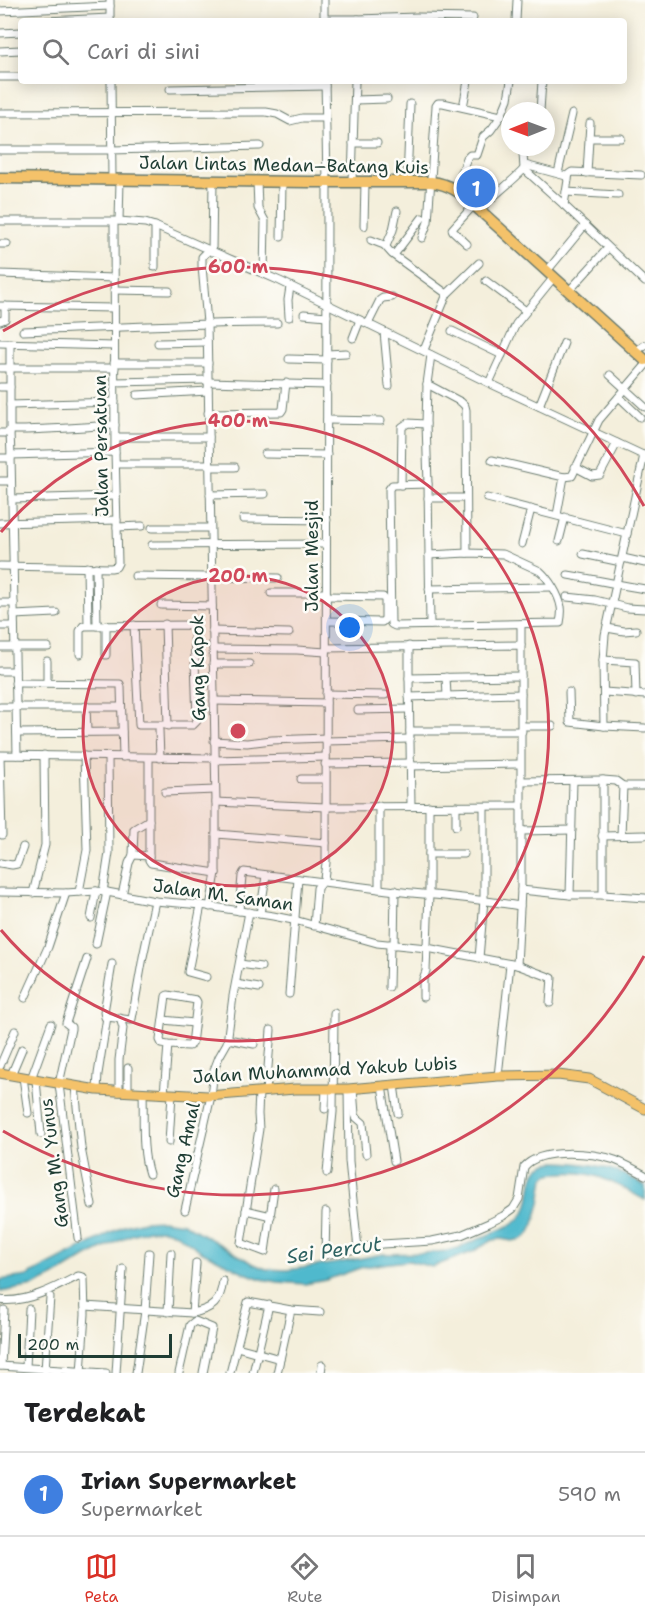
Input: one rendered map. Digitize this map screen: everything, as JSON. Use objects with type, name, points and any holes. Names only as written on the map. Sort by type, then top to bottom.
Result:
[{"type":"highway","name":"Jalan Lintas Medan–Batang Kuis","points":[[0,178],[431,182],[447,185],[477,207],[569,291],[641,348],[645,360]]},
{"type":"main road","name":"Jalan Muhammad Yakub Lubis","points":[[0,1073],[59,1084],[124,1092],[211,1096],[295,1089],[350,1089],[498,1076],[578,1076],[606,1087],[645,1109]]},
{"type":"street","points":[[324,0],[324,18]]},
{"type":"street","points":[[516,18],[517,0]]},
{"type":"street","points":[[0,11],[110,3]]},
{"type":"street","points":[[411,18],[434,18]]},
{"type":"street","points":[[0,33],[18,32]]},
{"type":"street","points":[[0,51],[18,50]]},
{"type":"street","points":[[0,77],[18,77]]},
{"type":"street","name":"Jalan Persatuan","points":[[0,566],[111,568],[116,567],[118,563],[114,346],[116,180],[112,150],[111,84]]},
{"type":"street","points":[[170,89],[325,84]]},
{"type":"street","name":"Jalan Mesjid","points":[[314,926],[317,888],[325,875],[326,843],[327,182],[325,84]]},
{"type":"street","points":[[352,182],[356,84]]},
{"type":"street","points":[[463,107],[467,84]]},
{"type":"street","points":[[507,102],[510,84]]},
{"type":"street","points":[[541,102],[542,84]]},
{"type":"street","points":[[355,100],[387,99]]},
{"type":"street","points":[[422,238],[428,222],[438,103],[501,116],[483,137],[477,155],[470,155],[467,158],[456,190]]},
{"type":"street","points":[[407,182],[411,104]]},
{"type":"street","points":[[0,113],[266,112],[278,114],[290,121],[302,118],[325,118]]},
{"type":"street","points":[[558,173],[572,114]]},
{"type":"street","points":[[587,173],[590,123]]},
{"type":"street","points":[[589,138],[621,138]]},
{"type":"street","points":[[353,143],[377,143]]},
{"type":"street","points":[[0,150],[261,146]]},
{"type":"street","points":[[523,156],[524,167],[645,282]]},
{"type":"street","points":[[524,167],[558,173],[568,179]]},
{"type":"street","points":[[467,244],[452,229],[524,167]]},
{"type":"street","points":[[564,205],[570,173],[641,175]]},
{"type":"street","name":"Gang Kapok","points":[[210,907],[216,873],[216,802],[207,323],[202,257],[210,251],[213,180]]},
{"type":"street","points":[[257,181],[258,208],[265,218],[266,225],[264,274]]},
{"type":"street","points":[[281,237],[282,182]]},
{"type":"street","points":[[364,226],[365,182]]},
{"type":"street","points":[[566,192],[618,195]]},
{"type":"street","points":[[386,246],[393,232],[397,211]]},
{"type":"street","points":[[394,255],[422,218]]},
{"type":"street","points":[[0,221],[116,221],[155,226],[264,274],[489,383],[645,455],[607,628],[603,660],[604,726]]},
{"type":"street","points":[[489,383],[516,324],[585,225]]},
{"type":"street","points":[[155,226],[155,267]]},
{"type":"street","points":[[371,240],[386,246],[394,255],[447,294]]},
{"type":"street","points":[[569,291],[608,248]]},
{"type":"street","points":[[424,350],[447,294],[479,263]]},
{"type":"street","points":[[0,274],[114,278]]},
{"type":"street","points":[[486,281],[526,311]]},
{"type":"street","points":[[289,317],[290,287]]},
{"type":"street","points":[[114,290],[169,291]]},
{"type":"street","points":[[368,324],[381,299],[392,297]]},
{"type":"street","points":[[0,321],[5,319],[2,306],[114,308]]},
{"type":"street","points":[[304,314],[327,316]]},
{"type":"street","points":[[353,338],[360,320]]},
{"type":"street","points":[[23,331],[207,323],[277,323]]},
{"type":"street","points":[[452,331],[502,356]]},
{"type":"street","points":[[384,332],[389,386]]},
{"type":"street","points":[[158,343],[207,342]]},
{"type":"street","points":[[0,343],[114,346]]},
{"type":"street","points":[[10,343],[17,755]]},
{"type":"street","points":[[539,406],[564,343]]},
{"type":"street","points":[[289,359],[346,354]]},
{"type":"street","points":[[430,625],[426,424],[427,384],[432,355]]},
{"type":"street","points":[[0,368],[208,363]]},
{"type":"street","points":[[492,460],[564,477],[572,476],[592,431],[601,417],[645,366]]},
{"type":"street","points":[[610,375],[645,407]]},
{"type":"street","points":[[115,382],[208,381],[327,384]]},
{"type":"street","points":[[208,413],[281,412],[284,409],[286,383]]},
{"type":"street","points":[[427,384],[461,402],[465,408],[467,553]]},
{"type":"street","points":[[0,387],[10,387]]},
{"type":"street","points":[[137,395],[208,391]]},
{"type":"street","points":[[619,397],[640,417]]},
{"type":"street","points":[[10,405],[115,402]]},
{"type":"street","points":[[327,420],[381,421]]},
{"type":"street","points":[[401,485],[402,427],[408,423],[426,424]]},
{"type":"street","points":[[0,433],[115,425]]},
{"type":"street","points":[[116,437],[209,437]]},
{"type":"street","points":[[575,467],[592,476],[598,476],[602,473],[617,443]]},
{"type":"street","points":[[0,458],[115,452]]},
{"type":"street","points":[[265,454],[327,455]]},
{"type":"street","points":[[116,464],[235,467]]},
{"type":"street","points":[[556,515],[564,477]]},
{"type":"street","points":[[0,481],[11,481]]},
{"type":"street","points":[[428,484],[392,485],[389,489],[390,622],[395,626],[560,623],[561,605],[552,587],[540,571],[499,553],[429,555]]},
{"type":"street","points":[[210,495],[265,494]]},
{"type":"street","points":[[12,499],[116,496]]},
{"type":"street","points":[[428,498],[466,498]]},
{"type":"street","points":[[487,498],[627,534]]},
{"type":"street","points":[[522,544],[531,509]]},
{"type":"street","points":[[559,541],[565,517]]},
{"type":"street","points":[[243,519],[327,520]]},
{"type":"street","points":[[0,523],[142,526]]},
{"type":"street","points":[[152,528],[210,528]]},
{"type":"street","points":[[152,545],[326,544]]},
{"type":"street","points":[[583,554],[645,563]]},
{"type":"street","points":[[87,567],[88,625]]},
{"type":"street","points":[[96,567],[97,626]]},
{"type":"street","points":[[568,575],[645,589]]},
{"type":"street","points":[[135,576],[278,578]]},
{"type":"street","points":[[429,589],[552,587]]},
{"type":"street","points":[[271,593],[382,597],[385,600],[385,619],[382,622],[327,621]]},
{"type":"street","points":[[87,597],[96,597]]},
{"type":"street","points":[[567,597],[645,609]]},
{"type":"street","points":[[0,603],[14,603]]},
{"type":"street","points":[[161,605],[212,606]]},
{"type":"street","points":[[14,615],[56,613]]},
{"type":"street","points":[[165,624],[168,726]]},
{"type":"street","points":[[80,654],[80,629],[83,626],[88,625],[191,624],[194,628],[197,721],[193,725],[139,725],[134,625]]},
{"type":"street","points":[[498,1076],[521,890],[521,624]]},
{"type":"street","points":[[0,626],[14,626]]},
{"type":"street","points":[[106,626],[106,655]]},
{"type":"street","points":[[607,628],[624,631],[636,630]]},
{"type":"street","points":[[212,631],[289,633]]},
{"type":"street","points":[[213,649],[326,650],[409,646],[521,645]]},
{"type":"street","points":[[0,647],[48,646]]},
{"type":"street","points":[[409,646],[411,806]]},
{"type":"street","points":[[603,660],[635,662],[636,695]]},
{"type":"street","points":[[47,661],[47,682]]},
{"type":"street","points":[[213,663],[249,664]]},
{"type":"street","points":[[0,671],[15,671]]},
{"type":"street","points":[[409,678],[521,675]]},
{"type":"street","points":[[446,677],[447,696]]},
{"type":"street","points":[[15,683],[118,683],[121,685],[123,757]]},
{"type":"street","points":[[569,692],[570,722],[645,728]]},
{"type":"street","points":[[604,692],[645,695]]},
{"type":"street","points":[[326,694],[386,695]]},
{"type":"street","points":[[409,697],[521,694]]},
{"type":"street","points":[[213,701],[326,703]]},
{"type":"street","points":[[0,706],[121,707]]},
{"type":"street","points":[[86,706],[87,731]]},
{"type":"street","points":[[358,710],[409,709]]},
{"type":"street","points":[[214,741],[326,739],[552,726]]},
{"type":"street","points":[[159,730],[160,758]]},
{"type":"street","points":[[16,733],[122,732]]},
{"type":"street","points":[[2,835],[0,755],[411,764],[520,764]]},
{"type":"street","points":[[33,893],[45,844],[44,755]]},
{"type":"street","points":[[79,892],[87,850],[84,756]]},
{"type":"street","points":[[96,944],[109,853],[108,756]]},
{"type":"street","points":[[149,758],[149,860],[151,863],[216,873]]},
{"type":"street","points":[[301,779],[326,779]]},
{"type":"street","points":[[520,781],[603,780],[616,781],[623,786],[645,786]]},
{"type":"street","points":[[603,780],[603,895]]},
{"type":"street","points":[[570,896],[573,781]]},
{"type":"street","points":[[621,835],[623,786]]},
{"type":"street","points":[[165,792],[215,790]]},
{"type":"street","points":[[216,802],[326,807],[520,806]]},
{"type":"street","points":[[379,889],[380,806]]},
{"type":"street","points":[[423,998],[429,894],[429,806]]},
{"type":"street","points":[[456,806],[456,826]]},
{"type":"street","points":[[480,958],[484,900],[484,807]]},
{"type":"street","points":[[122,895],[133,855],[134,829],[149,820]]},
{"type":"street","points":[[521,831],[572,830]]},
{"type":"street","points":[[216,834],[326,843]]},
{"type":"street","points":[[602,836],[645,835]]},
{"type":"street","points":[[0,863],[17,864],[23,847]]},
{"type":"street","points":[[429,854],[464,854]]},
{"type":"street","points":[[133,855],[149,856]]},
{"type":"street","points":[[239,911],[244,872],[520,906]]},
{"type":"street","points":[[260,914],[266,876]]},
{"type":"street","points":[[289,994],[298,879]]},
{"type":"street","points":[[388,987],[395,890]]},
{"type":"street","points":[[521,890],[570,896],[603,895],[645,898]]},
{"type":"street","name":"Jalan M. Saman","points":[[0,892],[102,892],[155,901],[201,905],[295,921],[370,942],[427,948],[480,958],[513,965],[552,978],[550,1003]]},
{"type":"street","points":[[91,918],[102,892]]},
{"type":"street","points":[[25,998],[48,947],[66,893]]},
{"type":"street","points":[[107,1017],[131,1020],[155,901]]},
{"type":"street","points":[[201,905],[188,972],[206,977]]},
{"type":"street","name":"Gang Amal","points":[[185,1210],[211,1096],[214,1070],[228,1039],[249,912]]},
{"type":"street","name":"Gang M. Yunus","points":[[78,1238],[59,1084],[71,1029],[71,1026],[66,1023],[87,960]]},
{"type":"street","points":[[97,1089],[107,1017],[104,1012],[112,964]]},
{"type":"street","points":[[240,964],[261,967]]},
{"type":"street","points":[[236,984],[259,988]]},
{"type":"street","points":[[168,995],[196,1000],[191,1046],[162,1044],[160,1042],[164,1020],[168,995]]},
{"type":"street","points":[[325,1109],[329,1089],[334,1012]]},
{"type":"street","points":[[120,1018],[123,1028],[119,1060],[124,1092]]},
{"type":"street","points":[[164,1020],[194,1023]]},
{"type":"street","points":[[28,1113],[30,1079],[51,1024]]},
{"type":"street","points":[[271,1030],[258,1114],[259,1129],[241,1243],[265,1252],[274,1189]]},
{"type":"street","points":[[0,1066],[15,1031]]},
{"type":"street","points":[[228,1039],[254,1044]]},
{"type":"street","points":[[168,1045],[169,1142]]},
{"type":"street","points":[[11,1075],[21,1049]]},
{"type":"street","points":[[124,1092],[128,1068]]},
{"type":"street","points":[[30,1079],[41,1134]]},
{"type":"street","points":[[394,1085],[399,1113]]},
{"type":"street","points":[[75,1086],[81,1148],[92,1205]]},
{"type":"street","points":[[382,1086],[394,1161]]},
{"type":"street","points":[[327,1173],[333,1112],[329,1089]]},
{"type":"street","points":[[350,1089],[354,1114],[363,1123],[366,1154]]},
{"type":"street","points":[[350,1089],[349,1161],[358,1249]]},
{"type":"street","points":[[143,1093],[145,1149],[149,1174]]},
{"type":"street","points":[[326,1212],[325,1255],[382,1244],[432,1241],[461,1234],[503,1216],[513,1209],[519,1199],[524,1167],[542,1157],[590,1154],[616,1160],[645,1175]]},
{"type":"street","points":[[246,1210],[271,1216]]},
{"type":"street","points":[[136,1373],[145,1311],[148,1253]]},
{"type":"street","points":[[168,1312],[171,1253]]},
{"type":"street","points":[[192,1313],[196,1263]]},
{"type":"street","points":[[116,1373],[123,1269]]},
{"type":"street","points":[[0,1300],[23,1300],[80,1275],[84,1279],[85,1306],[81,1372]]},
{"type":"street","points":[[85,1306],[192,1313],[208,1309],[217,1301],[223,1281]]},
{"type":"street","points":[[45,1371],[50,1297]]},
{"type":"street","points":[[230,1373],[248,1302],[291,1310],[320,1312]]},
{"type":"street","points":[[253,1373],[269,1305]]},
{"type":"street","points":[[4,1310],[0,1366],[10,1370],[26,1367],[45,1371],[106,1373]]},
{"type":"street","points":[[26,1367],[29,1310]]},
{"type":"street","points":[[277,1373],[291,1310]]},
{"type":"street","points":[[180,1373],[190,1324],[195,1321],[212,1328],[203,1373]]},
{"type":"street","points":[[237,1347],[280,1359]]},
{"type":"street","points":[[321,1373],[322,1365]]},
{"type":"water","name":"Sei Percut","points":[[580,1163],[623,1174],[645,1186],[645,1200],[595,1176],[574,1173],[552,1174],[544,1178],[534,1224],[529,1234],[522,1239],[493,1240],[472,1252],[432,1267],[409,1261],[389,1263],[363,1267],[326,1280],[305,1284],[261,1279],[201,1251],[177,1234],[164,1230],[148,1230],[131,1235],[88,1256],[34,1286],[0,1292],[0,1280],[27,1276],[124,1226],[144,1221],[162,1220],[183,1223],[266,1269],[287,1270],[383,1254],[447,1251],[513,1224],[526,1210],[535,1173],[546,1164]]},
{"type":"place","name":"Irian Supermarket","points":[[476,188]]}]
